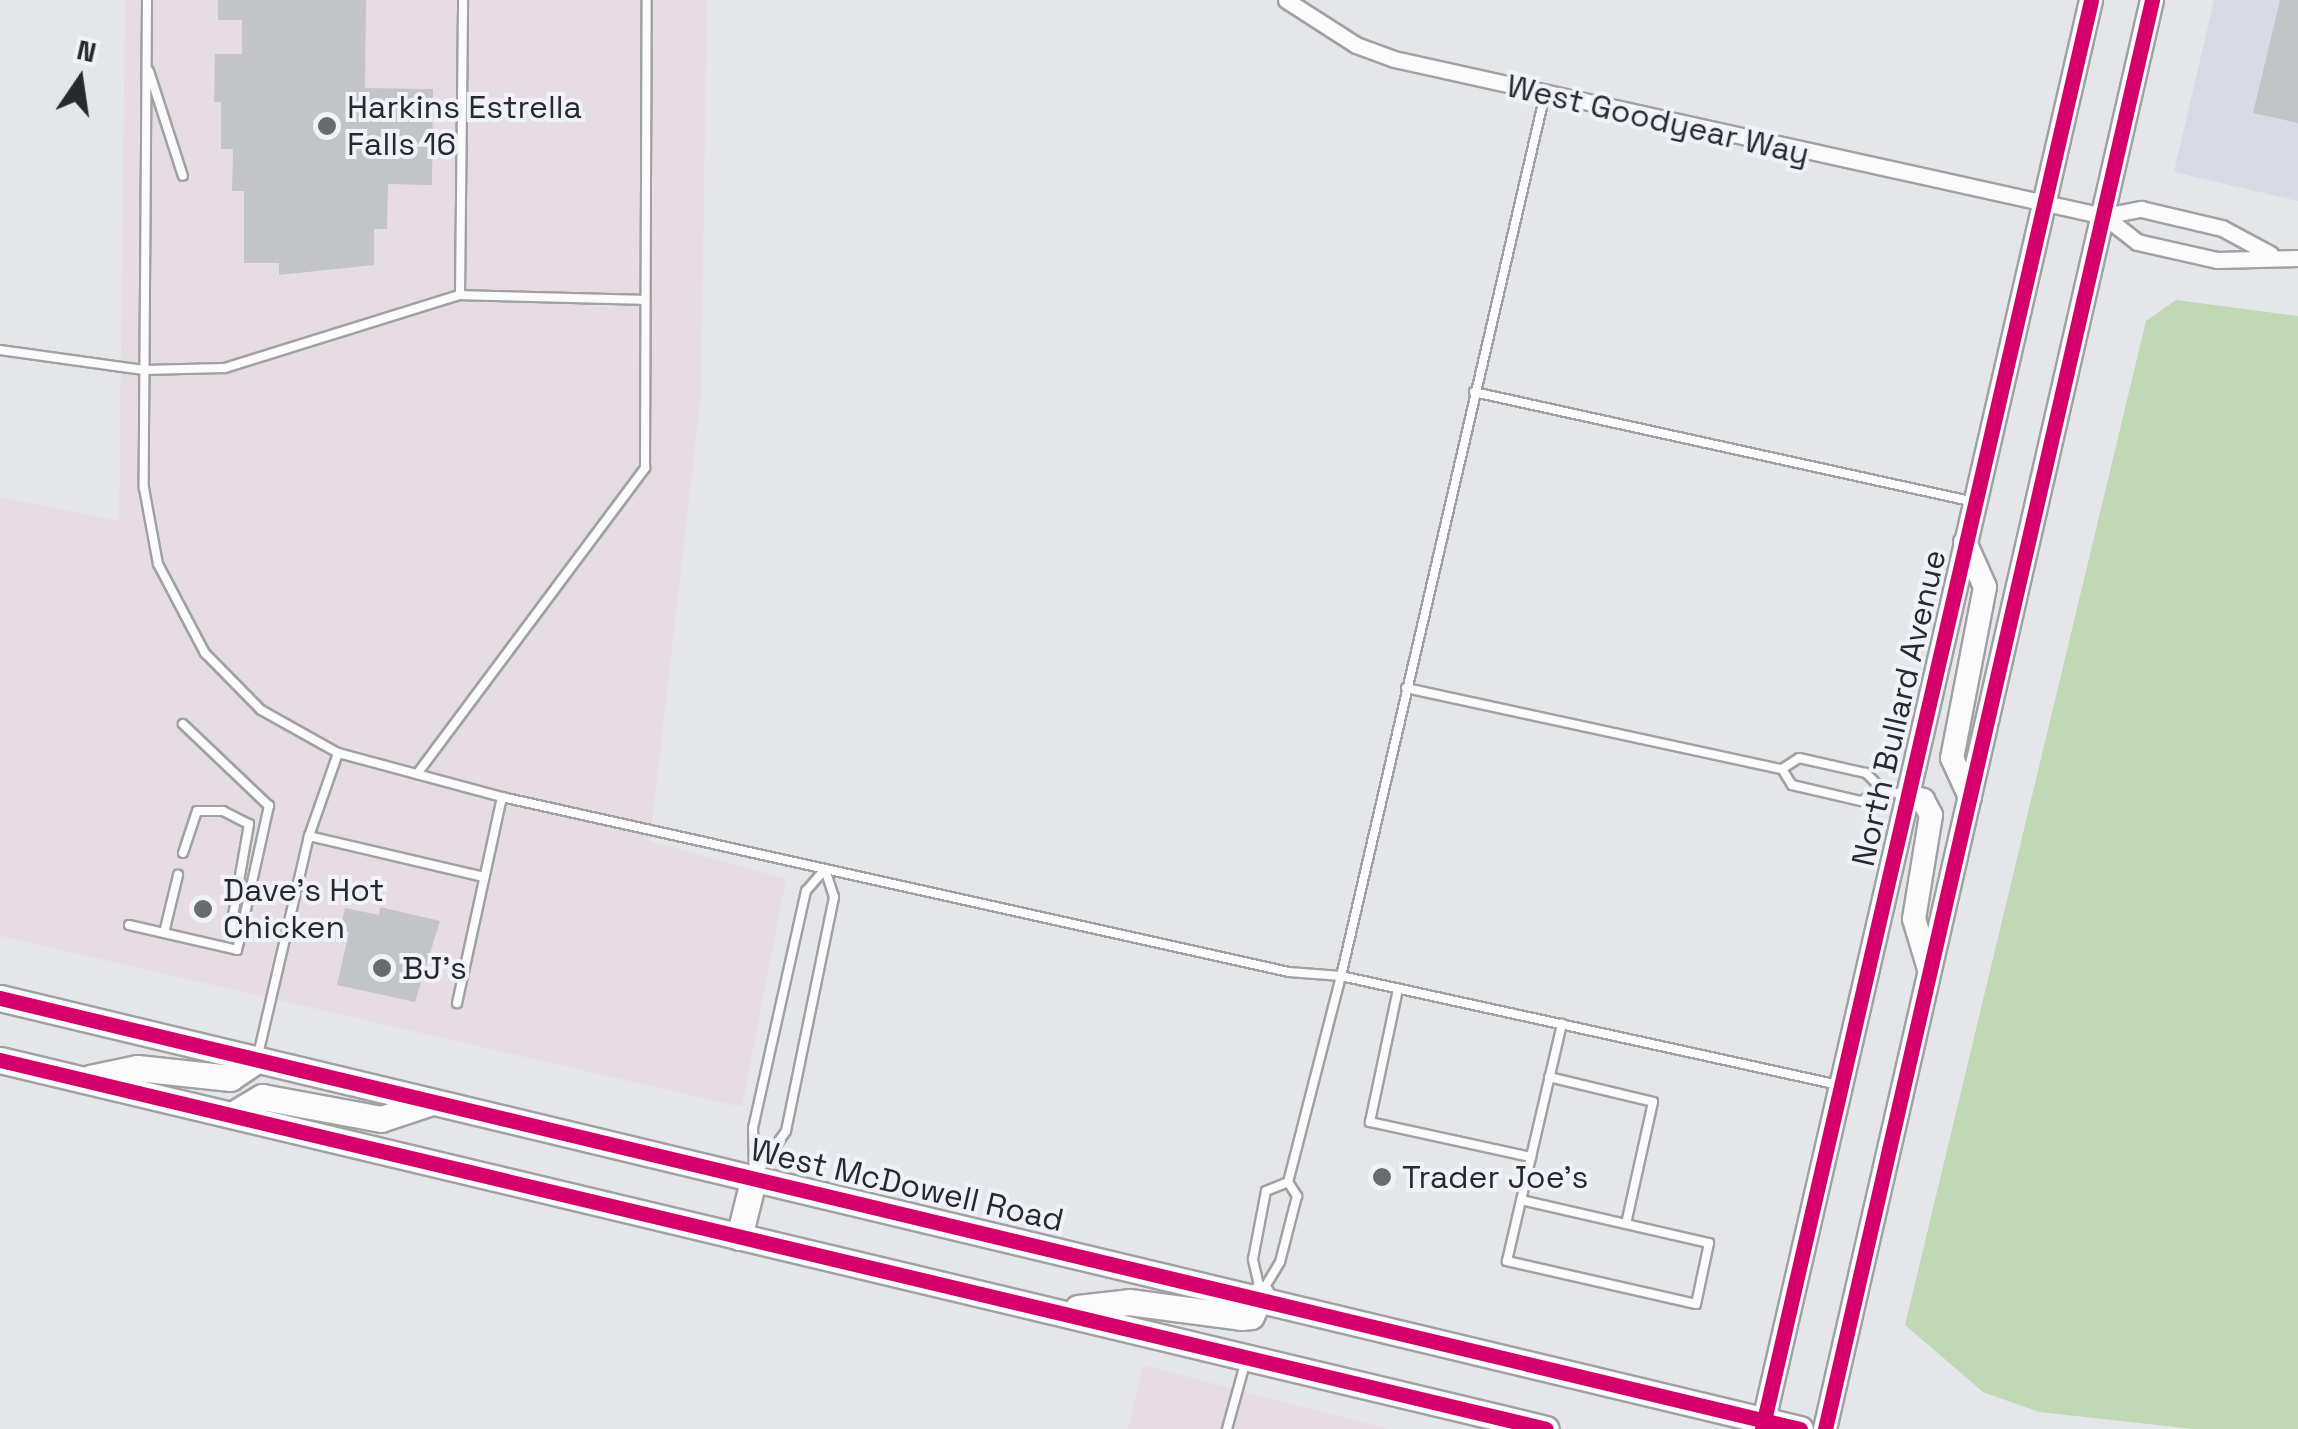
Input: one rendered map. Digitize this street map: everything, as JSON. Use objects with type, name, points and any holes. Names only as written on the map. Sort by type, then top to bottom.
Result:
[{"type":"main road","name":"North Bullard Avenue","points":[[1763,1424],[2091,0]]},
{"type":"main road","points":[[1825,1429],[2152,0]]},
{"type":"main road","points":[[1965,542],[1984,588],[1952,758],[1970,797]]},
{"type":"main road","points":[[1907,795],[1922,800],[1930,815],[1914,919],[1930,973]]},
{"type":"main road","name":"West McDowell Road","points":[[0,998],[1260,1294],[1763,1424],[1800,1429]]},
{"type":"main road","points":[[0,1060],[1546,1429]]},
{"type":"main road","points":[[84,1080],[138,1068],[230,1078],[257,1060]]},
{"type":"main road","points":[[232,1115],[262,1097],[381,1120],[432,1102]]},
{"type":"main road","points":[[739,1237],[754,1177]]},
{"type":"main road","points":[[1058,1310],[1129,1302],[1241,1317],[1251,1316],[1260,1294]]},
{"type":"street","name":"West Goodyear Way","points":[[1286,0],[1381,55],[2104,216]]},
{"type":"street","points":[[2104,216],[2141,209],[2222,228],[2270,254]]},
{"type":"street","points":[[2104,216],[2137,242],[2217,260],[2270,254],[2298,258]]},
{"type":"lane","points":[[146,0],[144,370],[148,515],[177,606],[228,682],[338,753],[502,797],[1289,972],[1340,976],[1840,1085]]},
{"type":"lane","points":[[460,295],[463,0]]},
{"type":"lane","points":[[417,774],[645,468],[647,0]]},
{"type":"lane","points":[[146,61],[184,176]]},
{"type":"lane","points":[[1260,1294],[1280,1262],[1298,1196],[1288,1182],[1340,976],[1545,94]]},
{"type":"lane","points":[[0,350],[144,370],[225,368],[460,295],[644,300]]},
{"type":"lane","points":[[1474,392],[1974,502]]},
{"type":"lane","points":[[1406,688],[1782,769],[1799,758],[1866,773],[1883,790],[1907,795]]},
{"type":"lane","points":[[128,925],[238,950],[269,806],[183,724]]},
{"type":"lane","points":[[257,1060],[310,836],[338,753]]},
{"type":"lane","points":[[1782,769],[1792,785],[1861,801],[1883,790]]},
{"type":"lane","points":[[457,1003],[502,797]]},
{"type":"lane","points":[[183,854],[198,811],[223,811],[249,824],[231,927],[239,942]]},
{"type":"lane","points":[[310,836],[484,877]]},
{"type":"lane","points":[[754,1177],[753,1128],[806,891],[826,869]]},
{"type":"lane","points":[[754,1177],[786,1131],[834,897],[826,869]]},
{"type":"lane","points":[[164,933],[178,875]]},
{"type":"lane","points":[[1398,988],[1370,1122],[1531,1157]]},
{"type":"lane","points":[[1521,1200],[1709,1243],[1696,1304],[1507,1261],[1521,1200],[1531,1157],[1550,1077],[1562,1024]]},
{"type":"lane","points":[[1550,1077],[1654,1102],[1626,1224]]},
{"type":"lane","points":[[1260,1294],[1253,1259],[1266,1191],[1288,1182]]},
{"type":"lane","points":[[1227,1429],[1247,1356]]},
{"type":"shaded area","points":[[125,0],[707,0],[701,395],[650,841],[786,879],[742,1107],[0,936],[0,497],[119,521]]},
{"type":"shaded area","points":[[2214,0],[2298,0],[2298,201],[2174,172]]},
{"type":"shaded area","points":[[1143,1365],[1388,1429],[1128,1429]]},
{"type":"green space","points":[[2176,300],[2298,316],[2298,1429],[2193,1429],[2039,1412],[1983,1392],[1905,1325],[2146,321]]},
{"type":"building","name":"Harkins Estrella Falls 16","points":[[218,0],[366,0],[365,88],[433,89],[432,185],[388,184],[387,229],[374,229],[374,265],[279,275],[279,263],[244,263],[244,191],[232,191],[233,149],[221,149],[221,102],[214,102],[215,54],[242,54],[242,20],[218,20]]},
{"type":"building","points":[[2280,0],[2298,0],[2298,123],[2253,113]]},
{"type":"building","name":"BJ's","points":[[380,907],[440,921],[415,1002],[337,985],[349,932],[340,930],[345,908],[379,915]]},
{"type":"cycle path","points":[[1762,1429],[2091,0]]},
{"type":"cycle path","points":[[1825,1429],[2152,0]]},
{"type":"cycle path","points":[[0,998],[1800,1429]]},
{"type":"cycle path","points":[[0,1060],[1546,1429]]},
{"type":"place","name":"Harkins Estrella Falls 16","points":[[327,126]]},
{"type":"place","name":"Dave's Hot Chicken","points":[[203,909]]},
{"type":"place","name":"BJ's","points":[[382,968]]},
{"type":"place","name":"Trader Joe's","points":[[1382,1177]]}]
